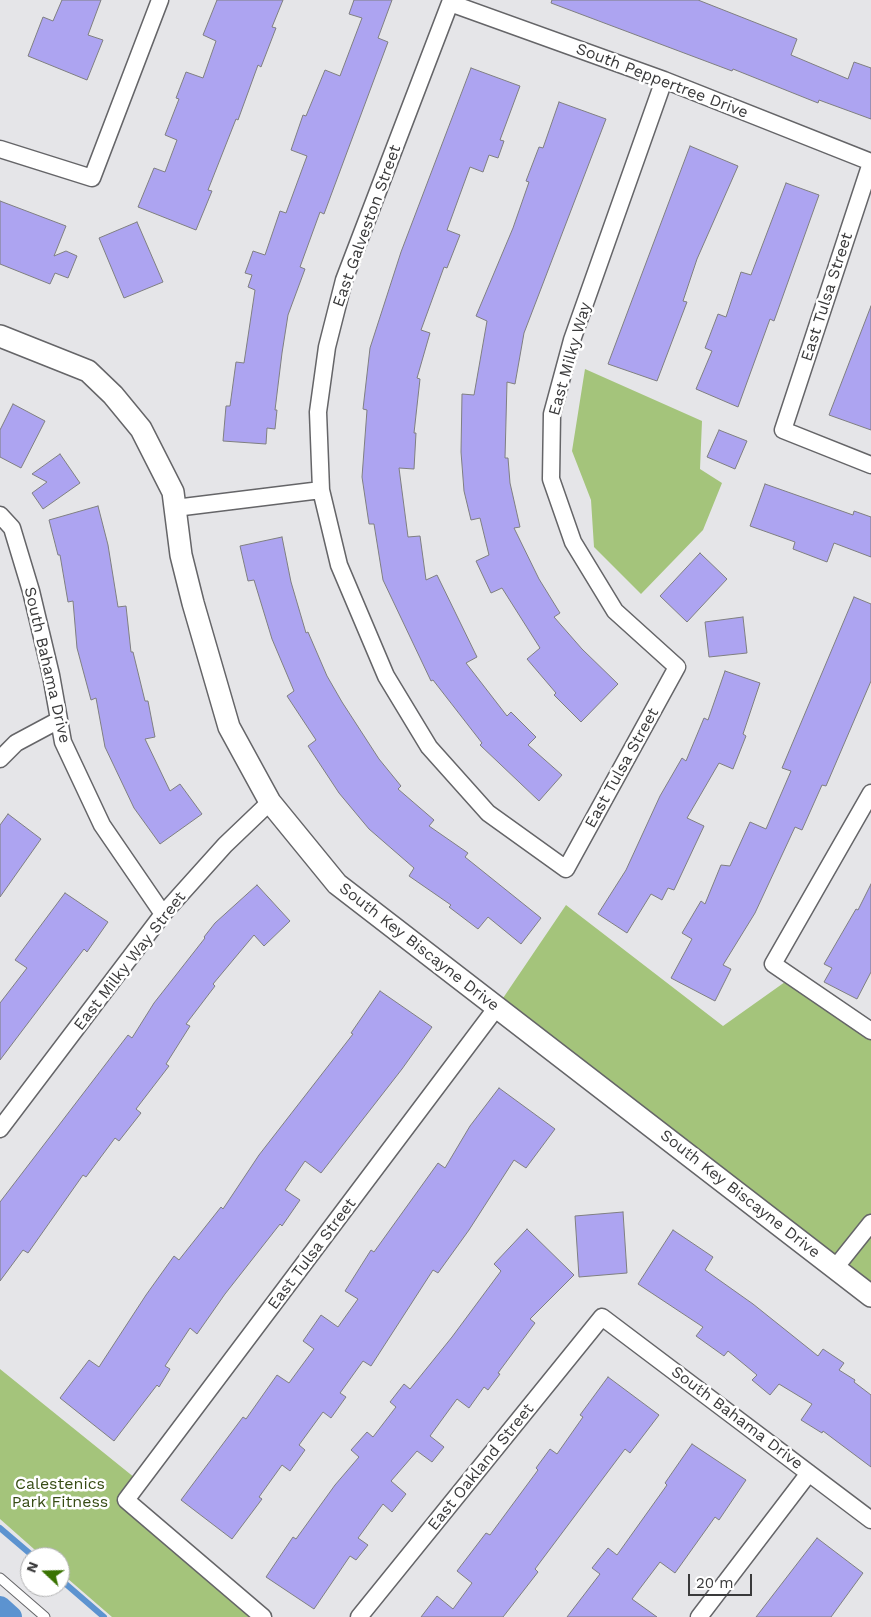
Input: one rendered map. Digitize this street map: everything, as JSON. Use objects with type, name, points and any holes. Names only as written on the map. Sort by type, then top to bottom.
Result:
[{"type":"street","points":[[0,149],[92,178],[160,0]]},
{"type":"street","name":"South Peppertree Drive","points":[[450,4],[664,80],[871,163]]},
{"type":"street","name":"East Galveston Street","points":[[450,4],[344,280],[327,347],[318,412],[321,490],[342,573],[386,676],[429,747],[488,813],[566,869]]},
{"type":"street","name":"East Milky Way","points":[[664,80],[572,340],[552,414],[551,479],[573,542],[615,611],[678,668]]},
{"type":"street","name":"East Tulsa Street","points":[[871,163],[783,430],[871,465]]},
{"type":"street","name":"South Key Biscayne Drive","points":[[0,336],[88,371],[113,395],[141,429],[173,492],[181,555],[229,727],[270,802],[337,884],[871,1296]]},
{"type":"street","points":[[175,508],[321,490]]},
{"type":"street","name":"South Bahama Drive","points":[[0,515],[12,528],[31,590],[63,742],[102,825],[163,914]]},
{"type":"street","name":"East Tulsa Street","points":[[566,869],[678,668]]},
{"type":"street","points":[[0,759],[16,743],[59,720]]},
{"type":"street","points":[[871,793],[773,964],[871,1031]]},
{"type":"street","name":"East Milky Way Street","points":[[0,1129],[163,914],[225,845],[270,802]]},
{"type":"street","name":"East Tulsa Street","points":[[263,1617],[126,1500],[497,1007]]},
{"type":"street","points":[[835,1268],[871,1223]]},
{"type":"street","name":"South Bahama Drive","points":[[602,1317],[871,1520]]},
{"type":"street","name":"East Oakland Street","points":[[359,1617],[602,1317]]},
{"type":"street","points":[[699,1617],[809,1473]]},
{"type":"lane","points":[[0,1578],[45,1617]]},
{"type":"green space","points":[[585,369],[702,421],[700,469],[722,483],[703,530],[641,594],[594,547],[591,500],[572,451]]},
{"type":"green space","points":[[566,905],[723,1026],[792,977],[871,1031],[871,1296],[497,1007]]},
{"type":"green space","name":"Calestenics Park Fitness","points":[[0,1369],[140,1482],[127,1500],[263,1617],[112,1617],[70,1581],[70,1547],[32,1547],[0,1519]]},
{"type":"building","points":[[62,0],[101,0],[88,35],[103,40],[87,80],[28,56],[43,17],[53,21]]},
{"type":"building","points":[[217,0],[283,0],[272,27],[276,28],[261,67],[258,65],[238,120],[236,119],[208,190],[212,191],[196,230],[138,207],[154,168],[165,172],[177,140],[165,135],[179,99],[176,98],[186,72],[203,78],[216,41],[203,35]]},
{"type":"building","points":[[354,0],[392,0],[378,38],[388,42],[324,214],[320,212],[300,267],[305,269],[288,315],[275,410],[277,410],[275,429],[267,428],[266,444],[223,441],[226,406],[230,406],[236,362],[244,363],[255,290],[248,287],[252,275],[245,273],[253,251],[265,255],[280,211],[286,213],[307,156],[291,150],[303,115],[306,116],[325,70],[340,76],[362,18],[349,14]]},
{"type":"building","points":[[552,0],[698,0],[797,39],[791,55],[848,79],[854,62],[871,68],[871,119],[819,100],[818,103],[733,69],[732,71],[551,3]]},
{"type":"building","points":[[471,68],[520,86],[500,140],[504,141],[498,158],[489,155],[483,172],[470,167],[447,230],[460,235],[447,268],[444,267],[421,330],[430,333],[417,378],[420,379],[414,433],[416,433],[414,469],[399,468],[408,537],[420,536],[426,580],[437,575],[477,657],[466,663],[507,716],[511,712],[536,737],[528,745],[562,775],[539,801],[480,745],[482,743],[433,680],[431,681],[383,580],[374,524],[369,524],[362,477],[367,410],[363,409],[370,348],[401,252]]},
{"type":"building","points":[[559,102],[606,119],[524,333],[515,384],[507,382],[505,458],[508,458],[510,483],[520,527],[514,528],[539,579],[560,613],[554,617],[582,649],[618,684],[581,722],[554,695],[556,693],[527,659],[540,648],[502,588],[491,593],[476,561],[489,555],[480,518],[471,520],[464,491],[461,452],[462,394],[474,395],[487,321],[476,316],[513,228],[529,182],[526,181],[539,147],[543,148]]},
{"type":"building","points":[[690,146],[738,166],[697,259],[683,301],[687,302],[657,381],[608,364]]},
{"type":"building","points":[[786,183],[819,195],[774,321],[770,319],[738,407],[696,389],[712,351],[705,348],[718,314],[726,317],[741,272],[751,275]]},
{"type":"building","points":[[0,201],[66,226],[54,256],[66,251],[77,256],[68,278],[55,273],[50,284],[0,264]]},
{"type":"building","points":[[137,222],[163,282],[124,298],[99,238]]},
{"type":"building","points":[[871,306],[871,430],[829,415]]},
{"type":"building","points":[[13,404],[45,421],[21,468],[0,457],[0,430]]},
{"type":"building","points":[[719,430],[747,441],[735,469],[707,457]]},
{"type":"building","points":[[60,454],[80,483],[43,509],[32,493],[47,482],[32,474]]},
{"type":"building","points":[[765,484],[853,515],[854,511],[871,517],[871,557],[834,543],[827,562],[793,549],[795,542],[750,526]]},
{"type":"building","points":[[98,506],[108,545],[118,607],[126,606],[131,652],[133,652],[145,701],[148,701],[155,737],[145,739],[170,791],[180,784],[202,814],[160,844],[134,808],[105,747],[96,698],[91,700],[77,648],[73,601],[68,602],[60,555],[58,555],[49,520]]},
{"type":"building","points":[[282,537],[291,582],[306,633],[308,632],[327,676],[342,702],[379,759],[401,786],[398,789],[434,820],[429,826],[468,853],[465,857],[541,918],[521,944],[488,917],[478,929],[449,907],[451,905],[409,876],[414,868],[369,829],[339,793],[308,746],[316,740],[287,696],[294,691],[272,639],[254,580],[248,581],[240,546]]},
{"type":"building","points":[[700,553],[727,579],[687,622],[660,596]]},
{"type":"building","points":[[854,597],[871,604],[871,681],[826,786],[822,785],[802,830],[795,827],[755,913],[723,965],[731,969],[715,1001],[671,978],[692,939],[682,933],[701,901],[705,904],[721,865],[730,866],[750,822],[766,829],[791,771],[782,768]]},
{"type":"building","points":[[743,617],[747,653],[709,657],[705,622]]},
{"type":"building","points":[[725,671],[760,683],[743,734],[746,736],[733,769],[719,763],[687,818],[704,826],[674,890],[668,888],[662,900],[651,894],[627,933],[598,914],[626,870],[660,796],[682,758],[686,761],[704,718],[708,720]]},
{"type":"building","points":[[8,814],[41,839],[0,897],[0,825]]},
{"type":"building","points":[[871,884],[871,972],[857,999],[824,982],[832,968],[824,964],[856,909],[858,910]]},
{"type":"building","points":[[257,885],[290,921],[264,946],[254,935],[213,984],[215,986],[186,1024],[190,1026],[166,1064],[169,1066],[136,1109],[141,1113],[119,1141],[115,1138],[86,1177],[83,1175],[28,1253],[23,1250],[0,1281],[0,1202],[128,1035],[132,1038],[154,1003],[215,923]]},
{"type":"building","points":[[65,893],[108,922],[87,952],[84,949],[0,1060],[0,1003],[27,968],[15,960]]},
{"type":"building","points":[[380,991],[432,1027],[402,1069],[321,1173],[305,1161],[285,1190],[300,1200],[282,1226],[280,1224],[225,1294],[197,1334],[190,1328],[165,1366],[170,1369],[159,1387],[157,1385],[114,1441],[60,1398],[89,1360],[99,1367],[174,1256],[179,1260],[221,1207],[223,1209],[259,1155],[353,1034],[351,1033]]},
{"type":"building","points":[[499,1088],[555,1129],[526,1168],[514,1160],[469,1230],[438,1273],[433,1270],[371,1366],[363,1361],[340,1393],[346,1397],[331,1418],[323,1412],[299,1445],[305,1450],[290,1471],[282,1465],[259,1497],[262,1499],[232,1539],[181,1500],[243,1417],[246,1419],[277,1375],[289,1383],[314,1349],[303,1341],[321,1315],[338,1327],[358,1299],[345,1291],[371,1250],[374,1252],[438,1163],[445,1168],[470,1126]]},
{"type":"building","points":[[623,1212],[627,1273],[579,1277],[575,1216]]},
{"type":"building","points":[[527,1229],[574,1275],[530,1319],[535,1323],[498,1373],[500,1374],[488,1390],[484,1387],[469,1408],[457,1399],[430,1436],[444,1447],[432,1462],[417,1451],[391,1481],[406,1494],[392,1512],[383,1504],[358,1538],[368,1545],[356,1560],[350,1556],[314,1609],[266,1577],[293,1537],[296,1539],[335,1485],[359,1457],[351,1450],[367,1432],[373,1437],[396,1407],[390,1402],[404,1384],[410,1389],[452,1337],[501,1271],[494,1264]]},
{"type":"building","points":[[673,1230],[713,1257],[705,1270],[753,1304],[818,1356],[823,1349],[844,1363],[839,1370],[855,1380],[854,1382],[871,1395],[871,1467],[823,1431],[822,1433],[801,1420],[812,1404],[779,1384],[770,1395],[752,1380],[757,1375],[728,1351],[724,1356],[696,1336],[703,1327],[638,1284]]},
{"type":"building","points":[[608,1377],[659,1415],[630,1453],[625,1449],[535,1569],[538,1572],[503,1617],[421,1617],[437,1596],[453,1609],[472,1583],[457,1571],[486,1533],[490,1535],[538,1470],[536,1468],[550,1449],[557,1454],[583,1417],[580,1415]]},
{"type":"building","points":[[692,1444],[746,1480],[719,1520],[715,1517],[675,1573],[660,1562],[632,1599],[657,1617],[567,1617],[600,1574],[592,1568],[608,1548],[617,1555],[667,1485],[665,1483]]},
{"type":"building","points":[[817,1538],[863,1573],[831,1617],[756,1617]]},
{"type":"waterway","points":[[0,1528],[22,1547]]},
{"type":"waterway","points":[[70,1588],[104,1617]]},
{"type":"waterway","points":[[0,1607],[11,1617]]}]
